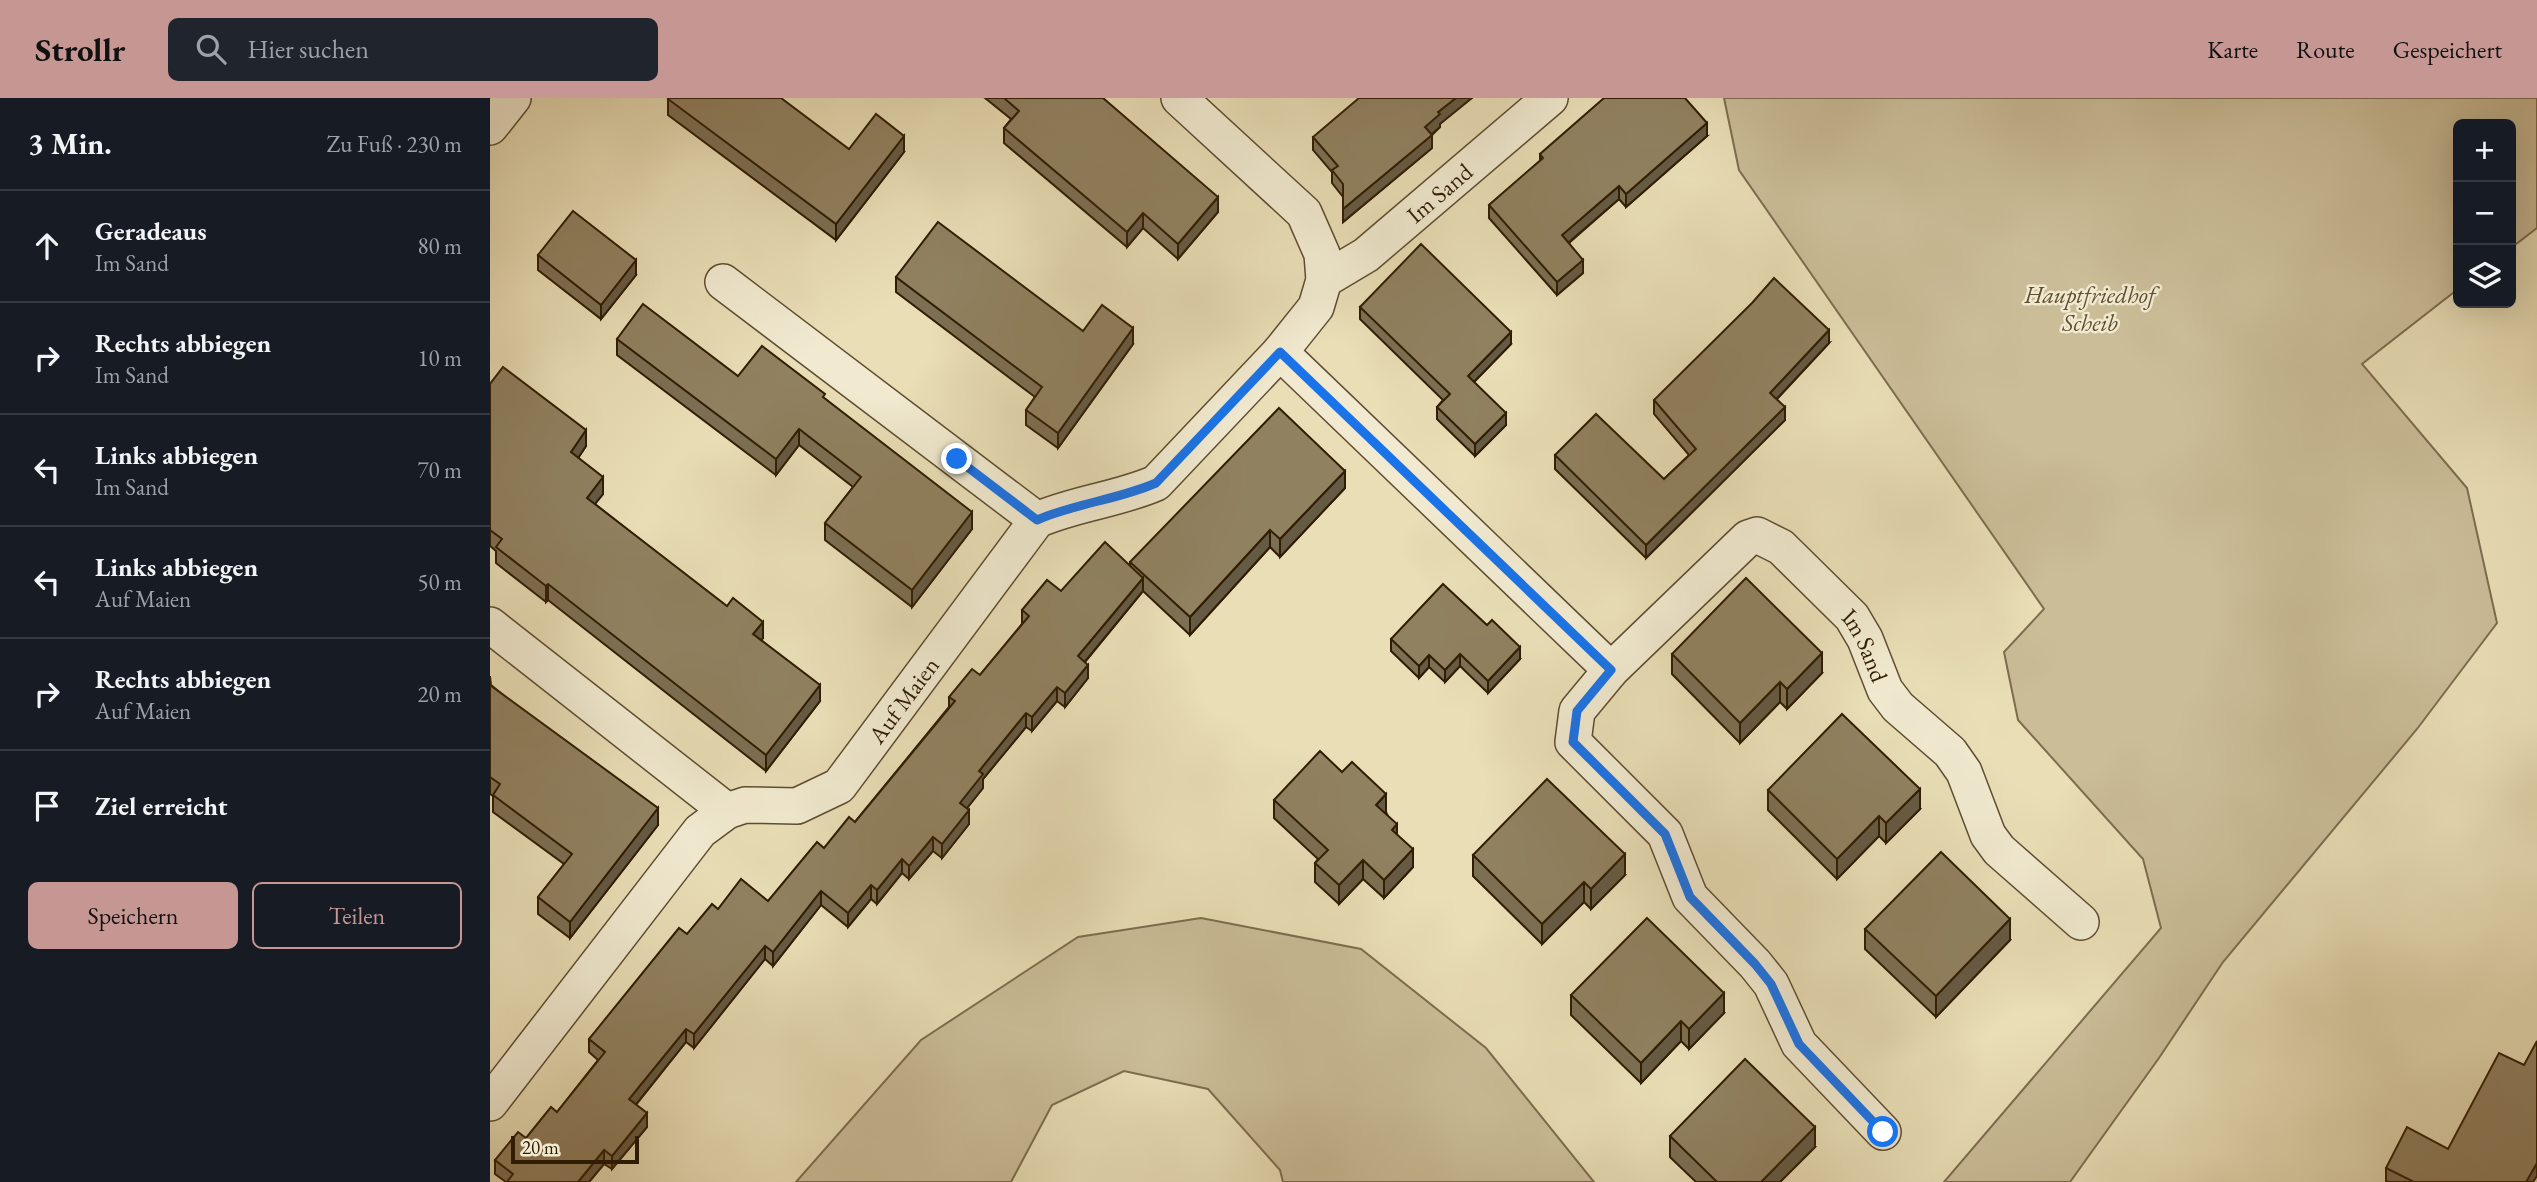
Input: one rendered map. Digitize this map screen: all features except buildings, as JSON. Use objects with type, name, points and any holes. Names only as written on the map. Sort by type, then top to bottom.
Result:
[{"type":"street","points":[[490,127],[513,98]]},
{"type":"street","points":[[723,282],[1037,520],[1061,510],[1130,495],[1156,483],[1280,352],[1316,307],[1324,280],[1322,254],[1304,213],[1179,98]]},
{"type":"street","name":"Im Sand","points":[[1324,280],[1366,255],[1550,98]]},
{"type":"street","points":[[1280,352],[1611,670]]},
{"type":"street","name":"Auf Maien","points":[[490,1103],[700,831],[727,811],[745,804],[797,806],[839,786],[1037,520]]},
{"type":"street","name":"Im Sand","points":[[1883,1132],[1799,1044],[1771,984],[1690,897],[1665,834],[1573,742],[1577,711],[1611,670],[1748,538],[1757,535],[1781,547],[1852,617],[1865,639],[1885,690],[1898,707],[1950,752],[1964,772],[1988,835],[1999,850],[2081,922]]},
{"type":"street","points":[[490,625],[727,811]]},
{"type":"green space","name":"Hauptfriedhof Scheib","points":[[1724,98],[2537,98],[2537,228],[2516,244],[2516,119],[2453,119],[2453,293],[2362,364],[2467,488],[2497,623],[2417,729],[2223,962],[2159,1058],[2070,1182],[1944,1182],[2161,928],[2143,859],[2018,720],[2004,652],[2044,609],[1739,170]]},
{"type":"green space","points":[[1201,918],[1361,949],[1486,1048],[1594,1182],[1283,1182],[1280,1170],[1208,1089],[1124,1071],[1052,1105],[1011,1182],[796,1182],[921,1040],[1078,937]]},
{"type":"route","points":[[957,459],[1037,520],[1061,510],[1130,495],[1156,483],[1280,352],[1611,670],[1577,711],[1573,742],[1665,834],[1690,897],[1771,984],[1799,1044],[1883,1132]]}]
